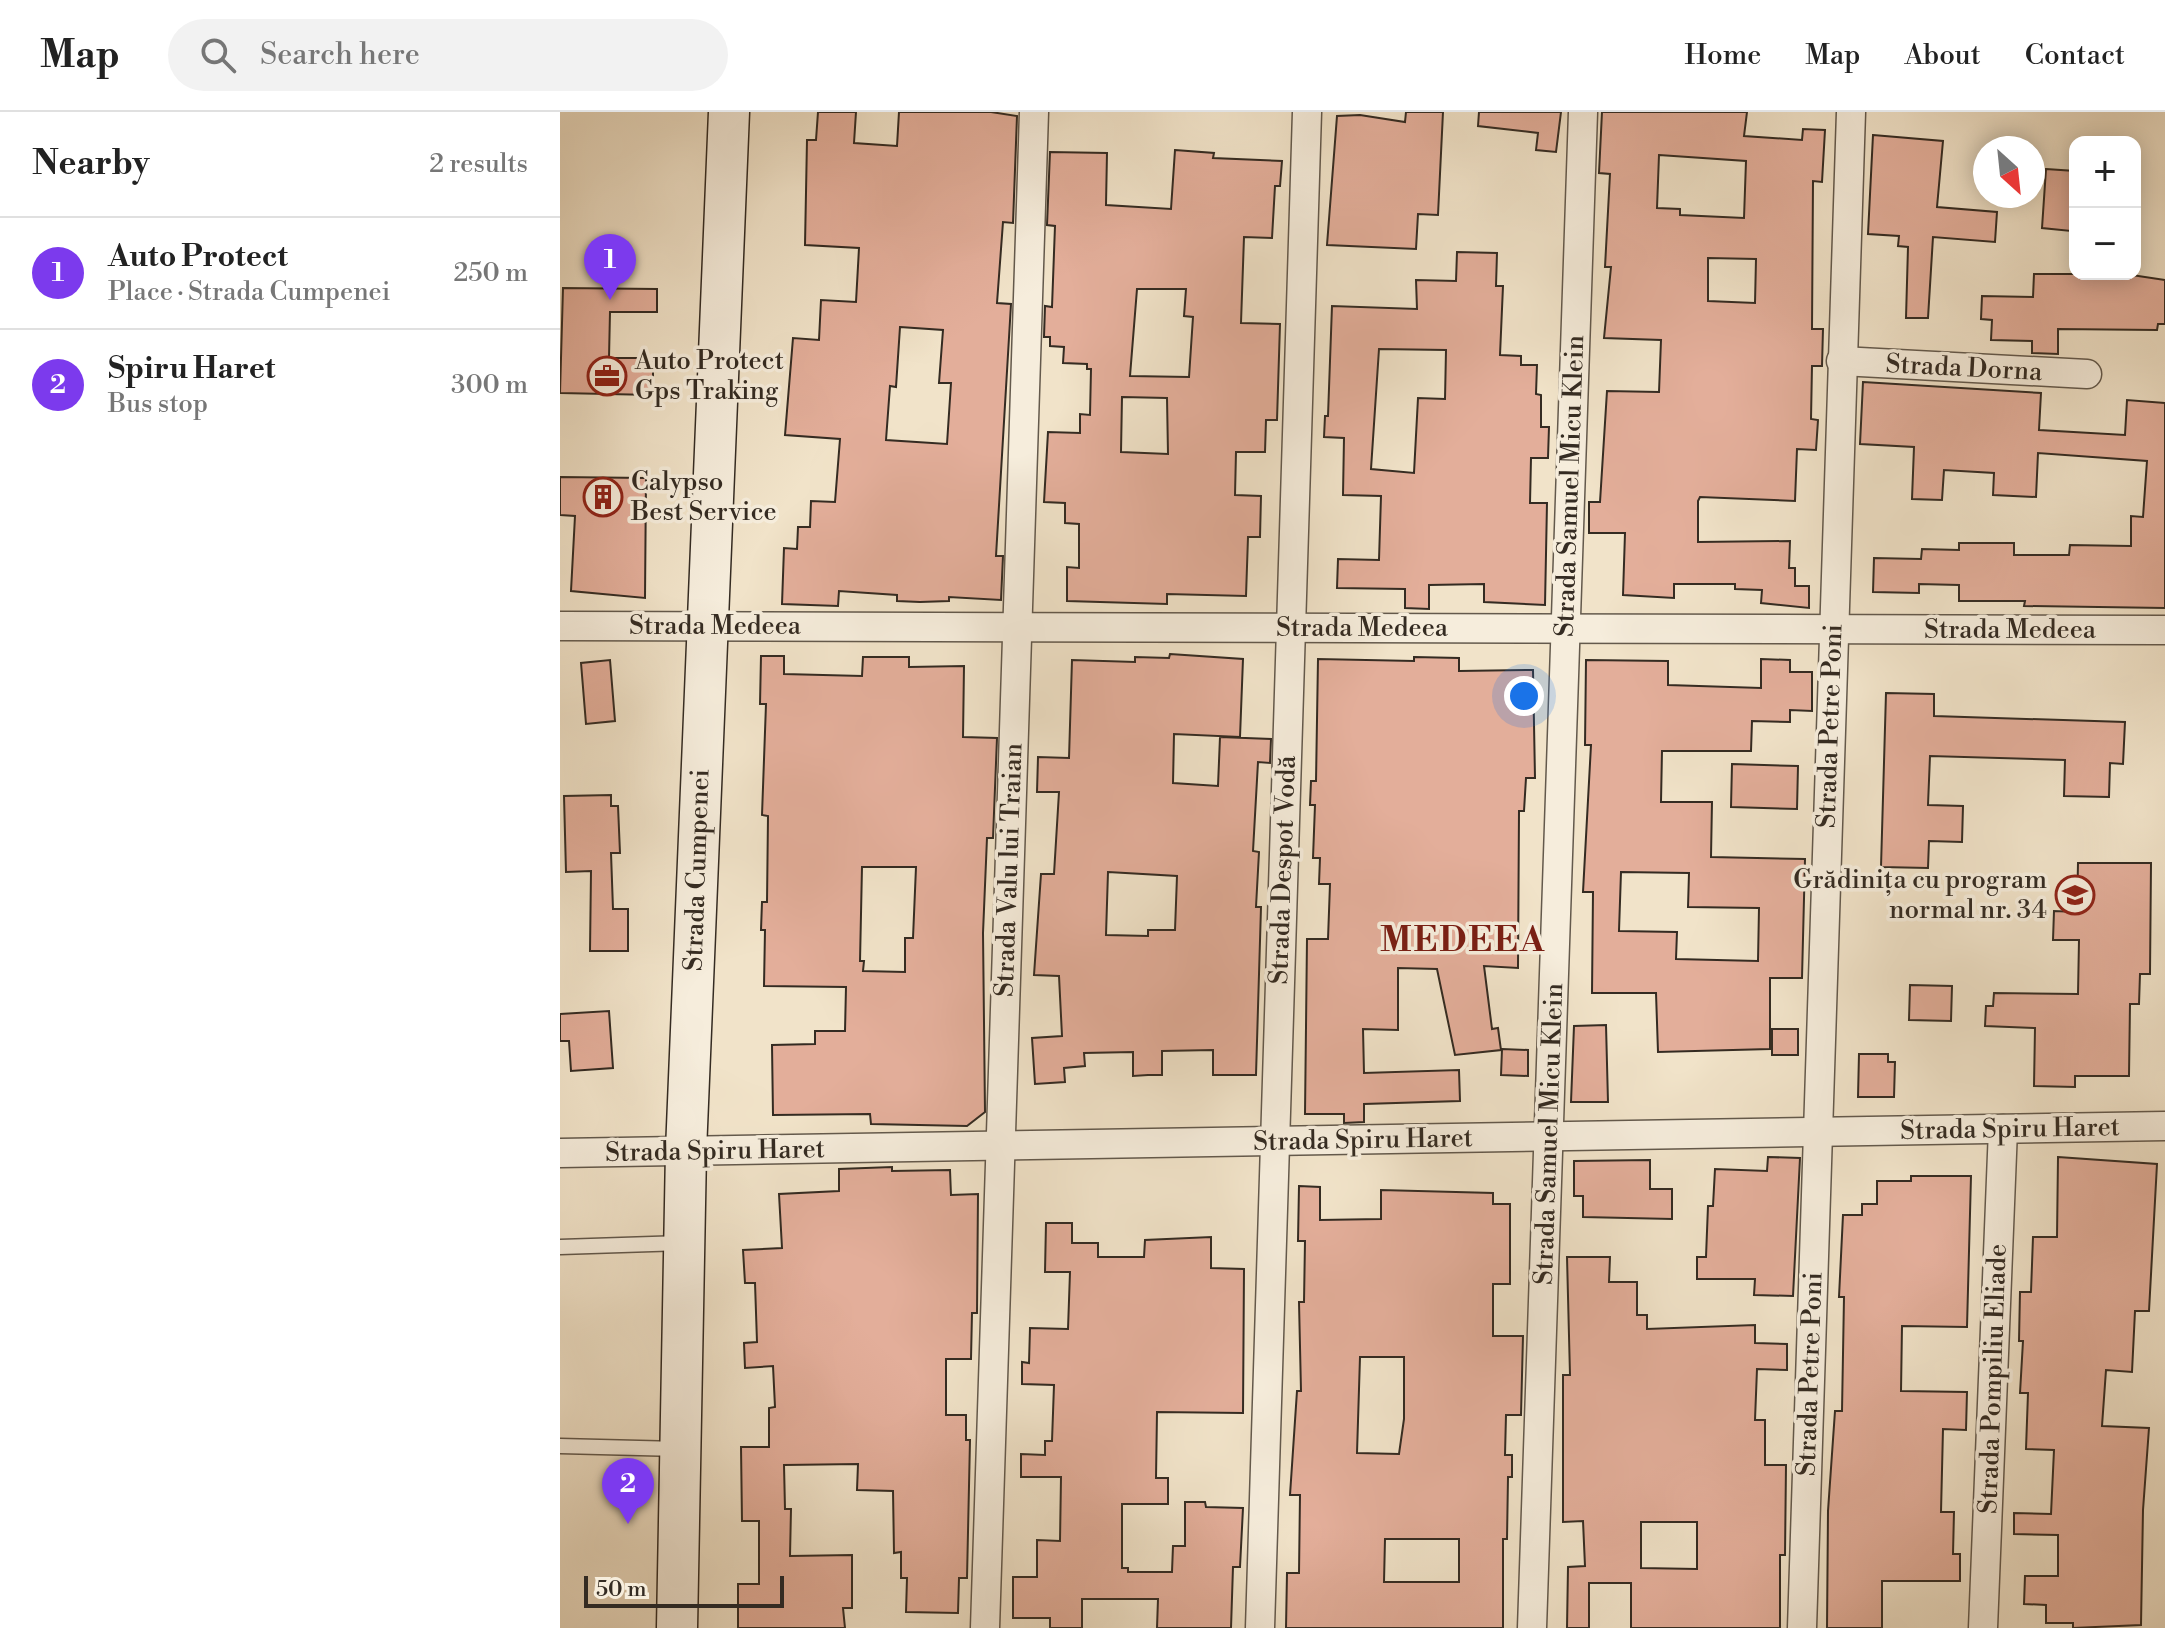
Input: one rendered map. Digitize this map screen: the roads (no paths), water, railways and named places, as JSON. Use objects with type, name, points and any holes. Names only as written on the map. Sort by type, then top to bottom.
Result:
[{"type":"main road","name":"Strada Cumpenei","points":[[677,1628],[686,1151],[729,112]]},
{"type":"street","name":"Strada Valu lui Traian","points":[[985,1628],[1034,112]]},
{"type":"street","name":"Strada Despot Vodă","points":[[1260,1628],[1307,112]]},
{"type":"street","name":"Strada Samuel Micu Klein","points":[[1532,1628],[1583,112]]},
{"type":"street","name":"Strada Petre Poni","points":[[1802,1628],[1851,112]]},
{"type":"street","name":"Strada Dorna","points":[[1841,361],[2087,374]]},
{"type":"street","name":"Strada Medeea","points":[[560,626],[2165,630]]},
{"type":"street","name":"Strada Spiru Haret","points":[[560,1153],[2165,1126]]},
{"type":"street","name":"Strada Pompiliu Eliade","points":[[1983,1628],[2003,1129]]},
{"type":"lane","points":[[560,1247],[684,1243]]},
{"type":"lane","points":[[560,1446],[680,1449]]},
{"type":"place","name":"Auto Protect","points":[[610,300]]},
{"type":"place","name":"Auto Protect Gps Traking","points":[[607,376]]},
{"type":"place","name":"Calypso Best Service","points":[[603,497]]},
{"type":"place","name":"Grădinița cu program normal nr. 34","points":[[2075,895]]},
{"type":"place","name":"Spiru Haret","points":[[628,1524]]},
{"type":"district","name":"MEDEEA","points":[[1463,941]]}]
